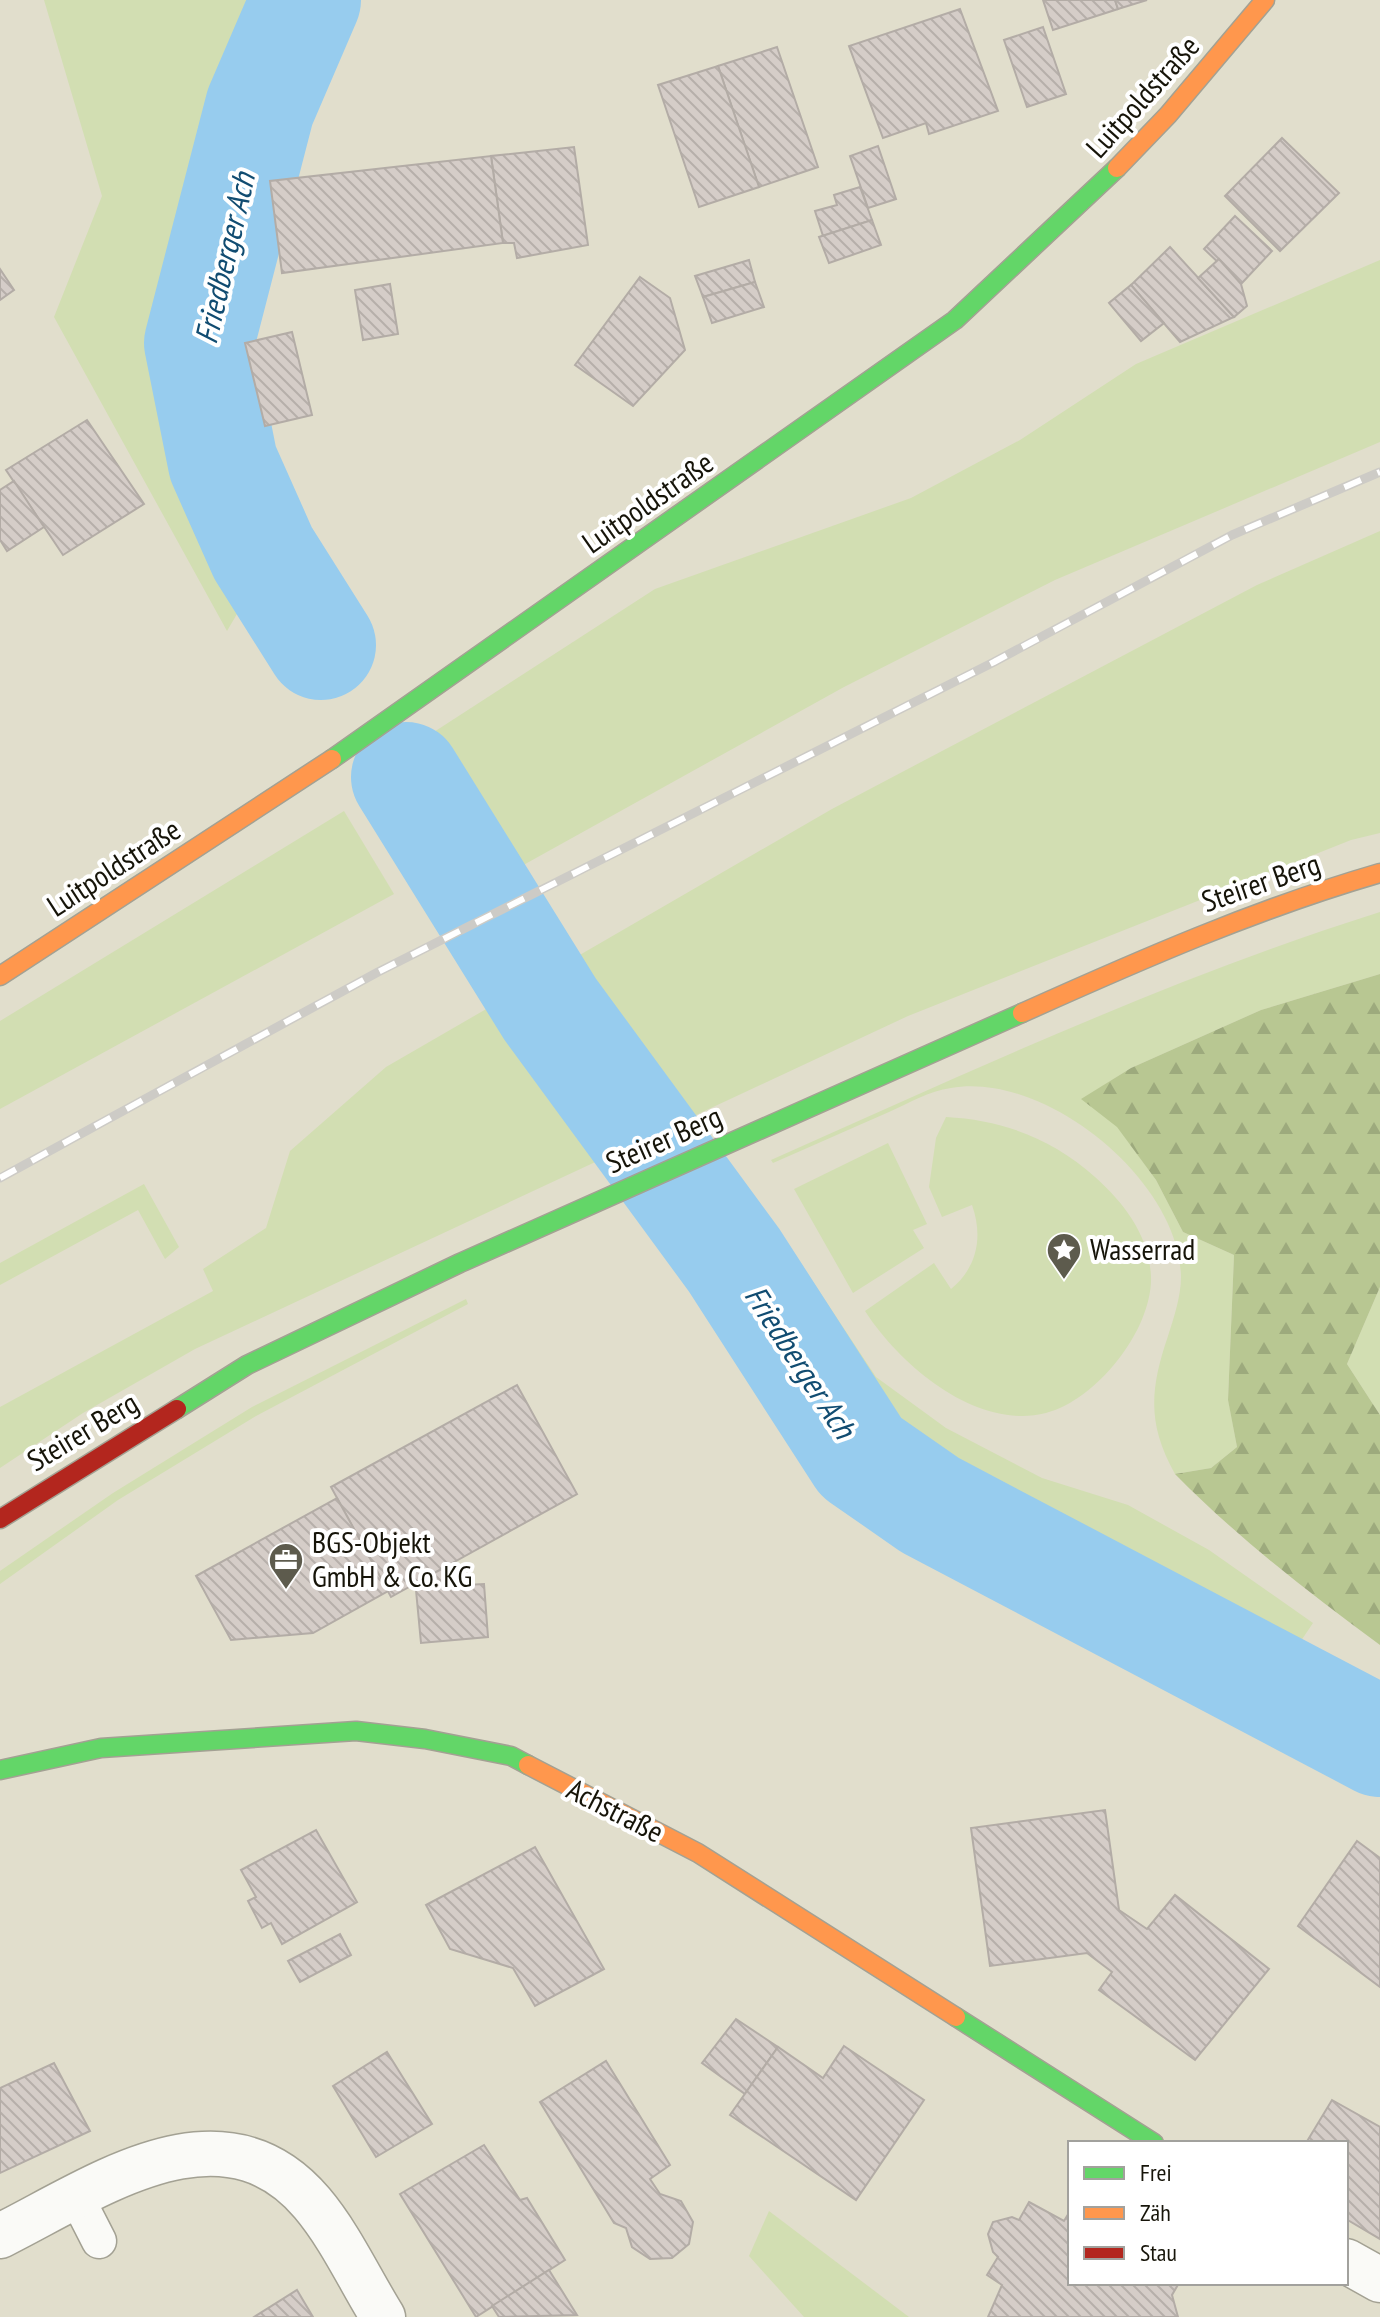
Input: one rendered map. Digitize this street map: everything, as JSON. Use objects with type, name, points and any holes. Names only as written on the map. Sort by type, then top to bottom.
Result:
[{"type":"street","name":"Luitpoldstraße","points":[[0,976],[433,689],[961,315],[1081,205],[1168,115],[1265,0]]},
{"type":"street","name":"Steirer Berg","points":[[0,1519],[43,1489],[247,1365],[460,1263],[1182,941],[1296,897],[1380,873]]},
{"type":"street","name":"Achstraße","points":[[0,1770],[101,1748],[356,1731],[425,1739],[511,1756],[698,1853],[1151,2141]]},
{"type":"street","points":[[0,2236],[145,2165],[181,2154],[216,2151],[253,2160],[282,2174],[313,2205],[383,2317]]},
{"type":"street","points":[[1348,2262],[1380,2280]]},
{"type":"lane","points":[[77,2198],[99,2241]]},
{"type":"green space","points":[[44,0],[345,0],[317,51],[229,336],[299,508],[227,631],[54,317],[102,196]]},
{"type":"green space","points":[[1380,260],[1380,442],[1055,580],[844,687],[509,873],[420,741],[655,589],[911,498],[1020,440],[1136,364]]},
{"type":"green space","points":[[1380,531],[1380,833],[1351,840],[908,1016],[195,1349],[83,1413],[0,1468],[0,1407],[213,1291],[203,1269],[266,1228],[290,1151],[386,1067],[832,809],[1257,585]]},
{"type":"green space","points":[[344,811],[394,894],[0,1109],[0,1021]]},
{"type":"green space","points":[[1380,912],[1380,974],[1261,1010],[1131,1068],[1082,1099],[1117,1126],[1156,1180],[1183,1232],[1234,1255],[1228,1399],[1237,1447],[1211,1468],[1175,1474],[1160,1439],[1154,1406],[1155,1390],[1181,1284],[1175,1241],[1158,1205],[1133,1171],[1101,1140],[1065,1115],[1026,1097],[988,1087],[951,1088],[919,1098],[773,1163],[771,1160],[1148,996]]},
{"type":"green space","points":[[1380,974],[1380,1287],[1347,1364],[1380,1415],[1380,1645],[1274,1564],[1175,1474],[1211,1468],[1237,1447],[1228,1400],[1234,1255],[1183,1232],[1156,1180],[1117,1127],[1081,1099],[1131,1068],[1261,1010]]},
{"type":"green space","points":[[946,1117],[1007,1127],[1062,1152],[1116,1198],[1140,1234],[1151,1276],[1143,1318],[1118,1360],[1084,1394],[1065,1406],[1046,1413],[1020,1416],[993,1412],[967,1403],[919,1371],[898,1352],[865,1311],[934,1263],[951,1289],[972,1261],[977,1228],[972,1205],[942,1217],[929,1187],[936,1138]]},
{"type":"green space","points":[[888,1143],[927,1224],[913,1230],[924,1248],[853,1293],[794,1189]]},
{"type":"green space","points":[[144,1184],[179,1247],[165,1259],[138,1210],[0,1285],[0,1263]]},
{"type":"green space","points":[[784,1238],[876,1377],[946,1428],[1042,1478],[1128,1505],[1209,1550],[1313,1623],[1282,1669],[984,1511],[894,1459],[834,1383],[752,1263]]},
{"type":"green space","points":[[1380,1287],[1380,1415],[1347,1364]]},
{"type":"green space","points":[[466,1299],[468,1304],[256,1416],[118,1500],[0,1584],[0,1571],[113,1493],[252,1407]]},
{"type":"green space","points":[[769,2211],[909,2317],[804,2317],[749,2256]]},
{"type":"building","points":[[1043,0],[1115,0],[1118,9],[1053,30]]},
{"type":"building","points":[[1115,0],[1147,0],[1118,9]]},
{"type":"building","points":[[960,9],[998,111],[929,134],[926,123],[883,138],[849,46]]},
{"type":"building","points":[[1043,27],[1066,94],[1027,107],[1004,40]]},
{"type":"building","points":[[777,47],[818,167],[759,187],[718,66]]},
{"type":"building","points":[[718,66],[759,187],[699,207],[658,85]]},
{"type":"building","points":[[1282,138],[1339,193],[1280,251],[1225,196]]},
{"type":"building","points":[[878,146],[896,199],[868,208],[850,156]]},
{"type":"building","points":[[574,147],[588,245],[517,258],[514,243],[503,243],[491,156]]},
{"type":"building","points":[[491,156],[503,243],[282,273],[270,181]]},
{"type":"building","points":[[860,187],[872,220],[823,236],[815,211],[837,205],[834,195]]},
{"type":"building","points":[[1235,216],[1272,251],[1241,284],[1204,249]]},
{"type":"building","points":[[872,220],[881,245],[829,263],[819,237]]},
{"type":"building","points":[[1170,247],[1234,317],[1180,342],[1131,285]]},
{"type":"building","points":[[1219,259],[1241,284],[1247,306],[1234,317],[1198,278]]},
{"type":"building","points":[[749,260],[755,282],[703,297],[695,276]]},
{"type":"building","points":[[0,269],[14,290],[0,300]]},
{"type":"building","points":[[640,277],[670,298],[685,350],[633,406],[575,365]]},
{"type":"building","points":[[755,282],[764,307],[712,323],[703,297]]},
{"type":"building","points":[[390,284],[398,334],[363,340],[355,290]]},
{"type":"building","points":[[1131,285],[1164,323],[1141,341],[1109,303]]},
{"type":"building","points":[[292,332],[312,415],[265,426],[245,343]]},
{"type":"building","points":[[87,420],[144,504],[63,555],[6,470]]},
{"type":"building","points":[[14,481],[44,527],[7,551],[0,540],[0,490]]},
{"type":"building","points":[[517,1385],[577,1494],[391,1597],[331,1487]]},
{"type":"building","points":[[337,1498],[388,1591],[313,1633],[231,1640],[196,1576]]},
{"type":"building","points":[[453,1563],[466,1585],[484,1584],[488,1637],[421,1643],[416,1590],[424,1589],[419,1581]]},
{"type":"building","points":[[1105,1810],[1119,1910],[1147,1929],[1175,1895],[1269,1969],[1195,2060],[1099,1990],[1112,1972],[1087,1953],[990,1966],[971,1828]]},
{"type":"building","points":[[316,1830],[357,1902],[282,1944],[271,1923],[262,1928],[248,1901],[256,1897],[241,1870]]},
{"type":"building","points":[[1357,1841],[1380,1858],[1380,1987],[1298,1926]]},
{"type":"building","points":[[535,1847],[604,1969],[535,2006],[513,1968],[450,1949],[426,1905]]},
{"type":"building","points":[[340,1934],[351,1955],[300,1982],[288,1961]]},
{"type":"building","points":[[736,2019],[778,2047],[745,2094],[702,2063]]},
{"type":"building","points":[[844,2046],[924,2100],[856,2200],[730,2115],[778,2047],[823,2078]]},
{"type":"building","points":[[387,2052],[432,2124],[376,2157],[333,2086]]},
{"type":"building","points":[[606,2061],[670,2165],[650,2179],[660,2194],[681,2201],[693,2222],[689,2244],[672,2258],[650,2259],[632,2247],[626,2228],[614,2223],[540,2102]]},
{"type":"building","points":[[54,2063],[90,2131],[0,2173],[0,2088]]},
{"type":"building","points":[[1332,2100],[1380,2127],[1380,2239],[1348,2220],[1348,2141],[1307,2141]]},
{"type":"building","points":[[484,2145],[520,2200],[527,2198],[565,2260],[476,2317],[400,2194]]},
{"type":"building","points":[[1029,2202],[1064,2221],[1068,2214],[1068,2285],[1178,2285],[1172,2295],[1178,2317],[988,2317],[1002,2285],[987,2275],[998,2257],[993,2252],[988,2234],[993,2222],[1012,2217],[1019,2220]]},
{"type":"building","points":[[549,2270],[577,2315],[499,2317],[492,2306]]},
{"type":"building","points":[[297,2290],[313,2317],[254,2317]]},
{"type":"waterway","name":"Friedberger Ach","points":[[306,0],[260,107],[199,343],[223,463],[263,553],[321,645]]},
{"type":"waterway","name":"Friedberger Ach","points":[[406,777],[550,1009],[734,1260],[861,1457],[930,1505],[1380,1742]]},
{"type":"railway","points":[[0,1178],[378,972],[994,662],[1232,535],[1380,472]]},
{"type":"traffic: fast","points":[[332,759],[955,320],[1117,168]]},
{"type":"traffic: fast","points":[[177,1409],[247,1365],[460,1263],[1022,1013]]},
{"type":"traffic: fast","points":[[0,1770],[101,1748],[356,1731],[425,1739],[511,1756],[528,1765]]},
{"type":"traffic: fast","points":[[956,2017],[1151,2141]]},
{"type":"traffic: slow","points":[[1117,168],[1168,115],[1265,0]]},
{"type":"traffic: slow","points":[[0,976],[332,759]]},
{"type":"traffic: slow","points":[[1022,1013],[1243,919],[1380,873]]},
{"type":"traffic: slow","points":[[528,1765],[698,1853],[956,2017]]},
{"type":"traffic: jam","points":[[0,1519],[177,1409]]},
{"type":"place","name":"Wasserrad","points":[[1064,1281]]},
{"type":"place","name":"BGS-Objekt GmbH & Co. KG","points":[[286,1591]]}]
